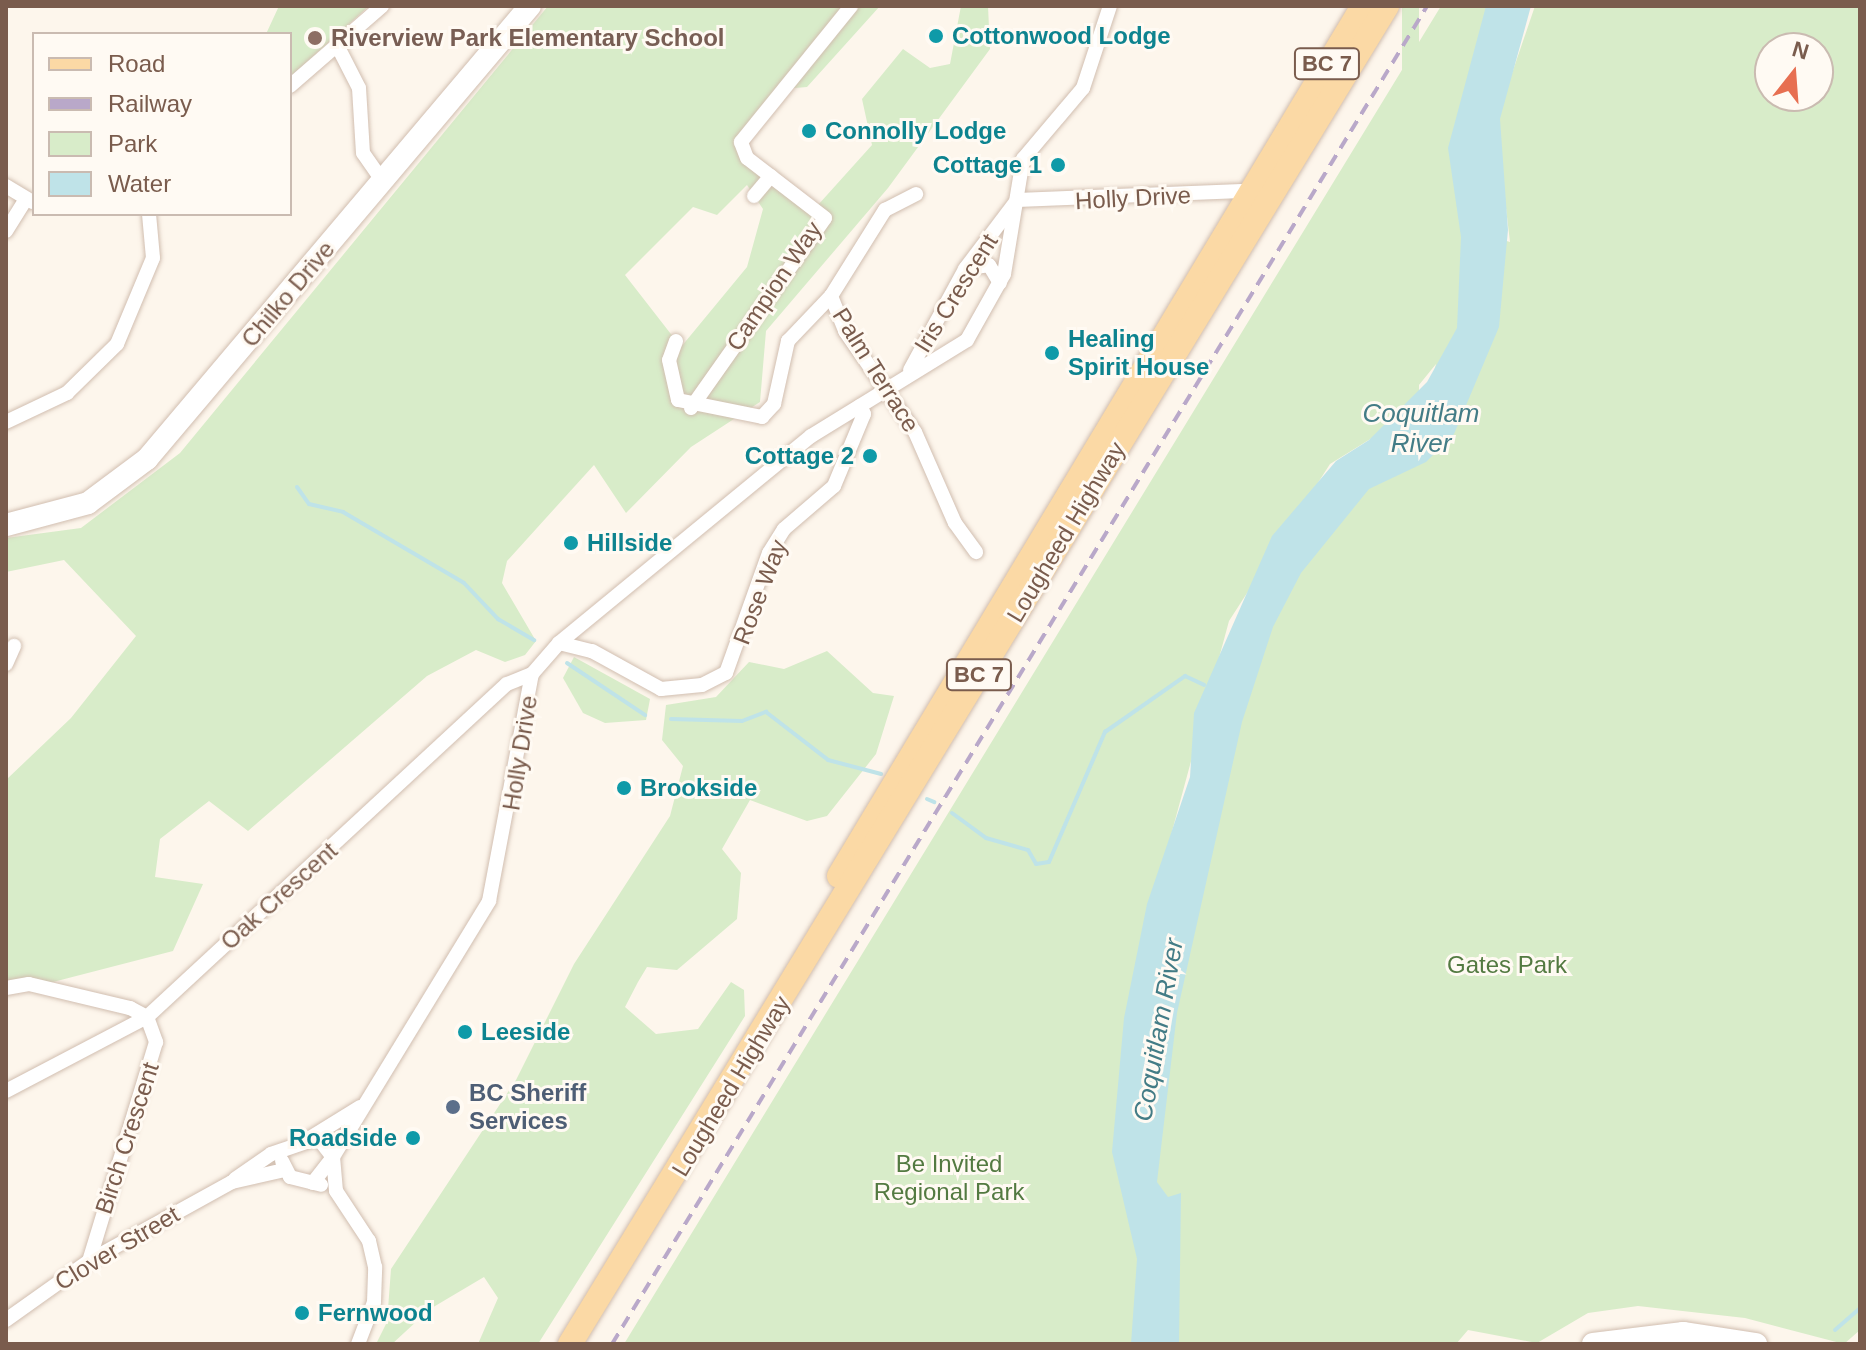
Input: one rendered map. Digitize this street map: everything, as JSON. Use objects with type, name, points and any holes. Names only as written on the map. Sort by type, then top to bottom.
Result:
[{"type":"main road","name":"Lougheed Highway","points":[[569,1342],[1247,191],[1363,6]]},
{"type":"main road","name":"Lougheed Highway","points":[[569,1342],[1387,6]]},
{"type":"street","points":[[292,84],[382,6]]},
{"type":"street","name":"Chilko Drive","points":[[6,525],[67,512],[127,478],[383,182],[530,6]]},
{"type":"street","name":"Campion Way","points":[[691,408],[825,218],[747,158],[741,142],[851,6]]},
{"type":"street","points":[[1018,200],[1026,150],[1083,88],[1110,6]]},
{"type":"street","points":[[338,47],[359,88],[363,153],[383,182]]},
{"type":"street","points":[[754,196],[771,176]]},
{"type":"street","points":[[6,186],[30,200],[6,231]]},
{"type":"street","name":"Holly Drive","points":[[1018,200],[1247,191]]},
{"type":"street","points":[[831,296],[885,210],[916,194]]},
{"type":"street","name":"Iris Crescent","points":[[910,370],[965,269],[1018,200]]},
{"type":"street","name":"Iris Crescent","points":[[887,392],[910,370],[967,340],[1000,283],[1018,200]]},
{"type":"street","points":[[6,422],[67,393],[117,344],[153,258],[149,216]]},
{"type":"street","points":[[965,269],[989,265],[1000,283]]},
{"type":"street","name":"Palm Terrace","points":[[691,408],[762,417],[774,404],[788,341],[831,296],[976,552]]},
{"type":"street","points":[[927,334],[928,345],[950,350]]},
{"type":"street","points":[[676,341],[671,390],[691,408]]},
{"type":"street","name":"Holly Drive","points":[[333,1157],[489,901],[532,674],[559,643],[811,436],[887,392]]},
{"type":"street","name":"Rose Way","points":[[559,643],[592,651],[661,689],[702,685],[726,673],[769,553],[784,529],[834,486],[864,414],[860,406]]},
{"type":"street","points":[[6,664],[14,646]]},
{"type":"street","name":"Oak Crescent","points":[[6,1091],[147,1017],[507,684],[532,674]]},
{"type":"street","points":[[6,988],[29,984],[147,1017]]},
{"type":"street","name":"Birch Crescent","points":[[89,1261],[153,1070],[156,1042],[147,1017]]},
{"type":"street","name":"Holly Drive","points":[[309,1138],[363,1105]]},
{"type":"street","points":[[336,1191],[284,1170],[289,1146],[309,1138],[326,1142],[333,1157],[336,1191],[369,1241],[375,1267],[374,1302],[358,1344]]},
{"type":"street","name":"Clover Street","points":[[6,1320],[89,1261],[232,1182],[289,1146]]},
{"type":"street","points":[[313,1183],[333,1157]]},
{"type":"street","name":"Clover Street","points":[[232,1182],[284,1170]]},
{"type":"street","points":[[1593,1344],[1668,1333],[1756,1344]]},
{"type":"green space","points":[[279,6],[369,6],[292,75],[292,32],[267,32]]},
{"type":"green space","points":[[548,6],[880,6],[807,87],[783,89],[738,138],[752,169],[818,205],[872,145],[862,99],[903,49],[930,68],[950,64],[961,6],[988,6],[990,49],[888,188],[766,331],[760,402],[691,447],[626,513],[594,465],[507,561],[502,583],[536,641],[525,655],[505,662],[476,650],[427,676],[248,831],[209,801],[160,839],[155,877],[203,884],[173,951],[53,982],[6,981],[6,780],[71,718],[136,636],[64,560],[6,572],[6,538],[81,528],[180,453]],"holes":[[[747,185],[763,209],[747,267],[681,347],[625,275],[693,207],[717,215]]]},
{"type":"green space","points":[[1402,6],[1419,6],[1419,941],[1402,941]]},
{"type":"green space","name":"Gates Park","points":[[1441,6],[1527,6],[1507,88],[1535,6],[1860,6],[1860,1330],[1844,1344],[1745,1318],[1638,1306],[1588,1313],[1537,1343],[1468,1330],[1456,1344],[624,1344]],"holes":[[[1504,191],[1510,242],[1471,230]],[[1436,364],[1429,392],[1218,674],[1166,872],[1161,872],[1229,621],[1330,464],[1380,433]]]},
{"type":"green space","points":[[827,651],[873,693],[894,696],[876,754],[827,816],[807,821],[750,800],[722,849],[741,873],[737,919],[677,970],[647,967],[638,982],[625,1007],[656,1034],[698,1029],[731,982],[744,990],[745,1016],[538,1344],[478,1344],[498,1298],[484,1277],[430,1309],[392,1344],[376,1344],[387,1322],[391,1269],[516,1080],[574,964],[670,816],[683,766],[662,740],[666,705],[716,697],[749,662],[784,669]]},
{"type":"green space","points":[[574,657],[650,699],[646,720],[605,723],[583,713],[563,678]]},
{"type":"water","name":"Coquitlam River","points":[[1486,6],[1531,6],[1500,119],[1508,230],[1499,327],[1454,434],[1426,462],[1369,489],[1301,573],[1273,627],[1242,722],[1177,1013],[1157,1182],[1168,1197],[1181,1193],[1179,1344],[1131,1344],[1137,1259],[1112,1152],[1124,1018],[1147,904],[1190,777],[1194,713],[1272,536],[1336,461],[1369,440],[1427,382],[1457,328],[1461,237],[1448,148]]},
{"type":"waterway","points":[[297,487],[309,504],[343,512],[464,583],[498,619],[534,640]]},
{"type":"waterway","points":[[567,663],[645,715]]},
{"type":"waterway","points":[[952,813],[986,838],[1028,850],[1036,864],[1049,862],[1105,732],[1185,676],[1204,685]]},
{"type":"waterway","points":[[671,719],[742,721],[766,712],[828,760],[881,774]]},
{"type":"waterway","points":[[927,799],[934,802]]},
{"type":"waterway","points":[[1835,1330],[1860,1308]]},
{"type":"railway","points":[[612,1344],[1427,6]]},
{"type":"place","name":"Cottonwood Lodge","points":[[936,36]]},
{"type":"place","name":"Riverview Park Elementary School","points":[[315,38]]},
{"type":"place","name":"Connolly Lodge","points":[[809,131]]},
{"type":"place","name":"Cottage 1","points":[[1058,165]]},
{"type":"place","name":"Healing Spirit House","points":[[1052,353]]},
{"type":"place","name":"Cottage 2","points":[[870,456]]},
{"type":"place","name":"Hillside","points":[[571,543]]},
{"type":"place","name":"Brookside","points":[[624,788]]},
{"type":"place","name":"Leeside","points":[[465,1032]]},
{"type":"place","name":"BC Sheriff Services","points":[[453,1107]]},
{"type":"place","name":"Roadside","points":[[413,1138]]},
{"type":"place","name":"Fernwood","points":[[302,1313]]},
{"type":"park label","name":"Be Invited Regional Park","points":[[949,1178]]}]
